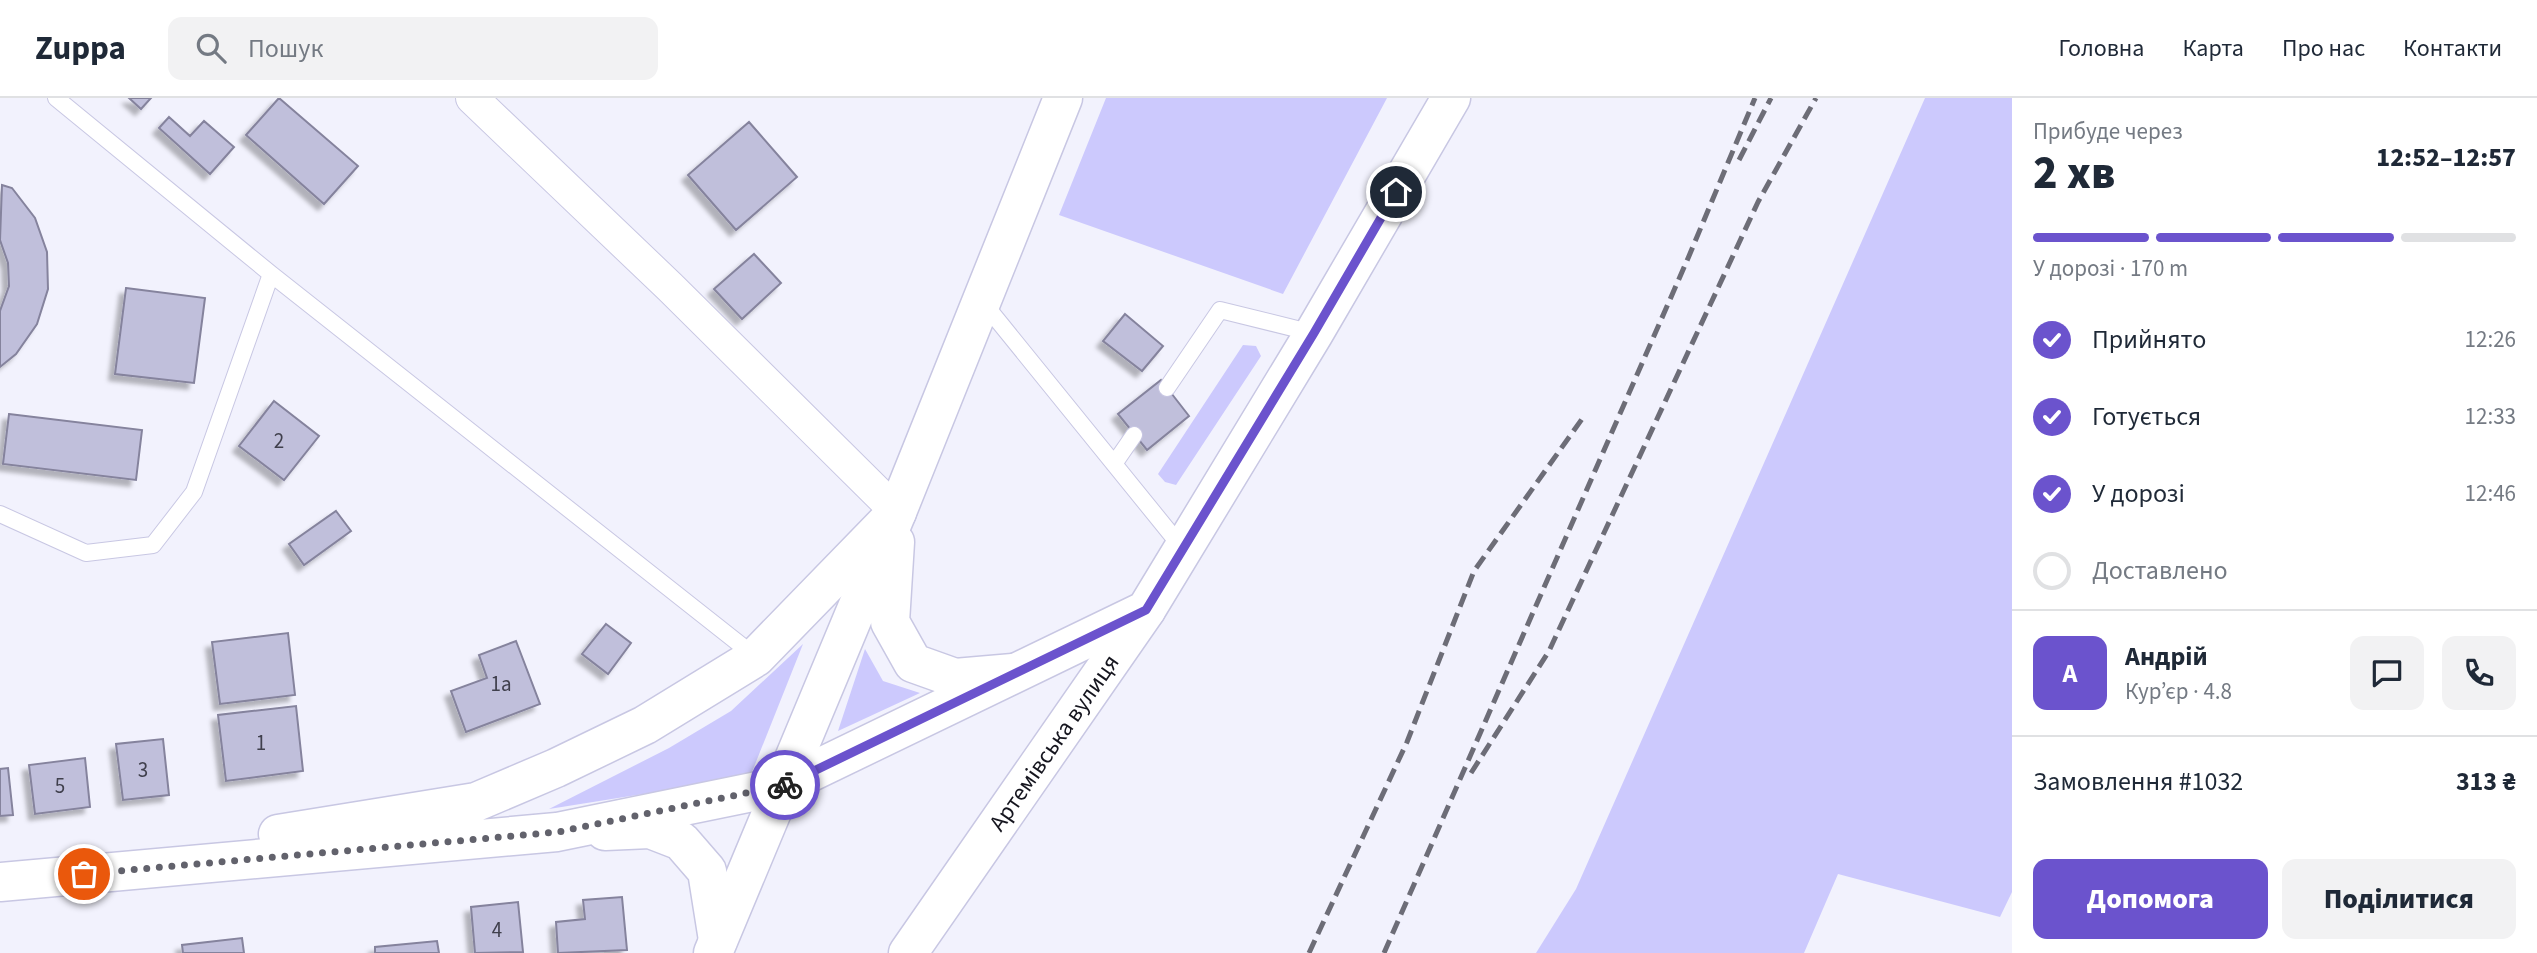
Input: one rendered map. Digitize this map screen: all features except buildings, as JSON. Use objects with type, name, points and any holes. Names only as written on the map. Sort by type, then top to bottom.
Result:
[{"type":"main road","points":[[715,947],[897,512],[1063,98]]},
{"type":"main road","name":"Артемівська вулиця","points":[[908,953],[1146,610],[1314,333],[1451,98]]},
{"type":"main road","points":[[0,881],[476,802],[556,768],[645,725],[756,657],[897,512]]},
{"type":"main road","points":[[897,512],[890,622],[914,663],[955,678],[1014,673]]},
{"type":"main road","points":[[558,832],[782,786],[1146,610]]},
{"type":"main road","points":[[0,881],[558,832],[650,830],[681,841],[707,871],[715,947]]},
{"type":"street","points":[[472,98],[670,286],[897,512]]},
{"type":"lane","points":[[56,98],[271,274],[756,657]]},
{"type":"lane","points":[[0,514],[86,553],[153,545],[194,492],[271,274]]},
{"type":"lane","points":[[981,300],[1183,549]]},
{"type":"lane","points":[[1167,388],[1220,310],[1314,333]]},
{"type":"lane","points":[[1114,464],[1135,435]]},
{"type":"shaded area","points":[[1106,98],[1387,98],[1283,294],[1059,215]]},
{"type":"shaded area","points":[[1925,98],[2012,98],[2012,892],[2000,917],[1838,874],[1804,953],[1536,953],[1576,889]]},
{"type":"shaded area","points":[[1243,345],[1256,346],[1261,356],[1176,485],[1165,482],[1158,474]]},
{"type":"shaded area","points":[[803,644],[750,777],[549,809],[669,748],[731,711]]},
{"type":"shaded area","points":[[865,649],[883,681],[920,693],[838,731]]},
{"type":"railway","points":[[1384,953],[1689,256],[1755,98]]},
{"type":"railway","points":[[1739,160],[1771,98]]},
{"type":"railway","points":[[1471,773],[1549,651],[1758,202],[1816,98]]},
{"type":"railway","points":[[1309,953],[1407,742],[1474,571],[1582,419]]},
{"type":"way so far","points":[[84,874],[558,832],[785,785]]},
{"type":"route","points":[[785,785],[1146,610],[1396,192]]}]
